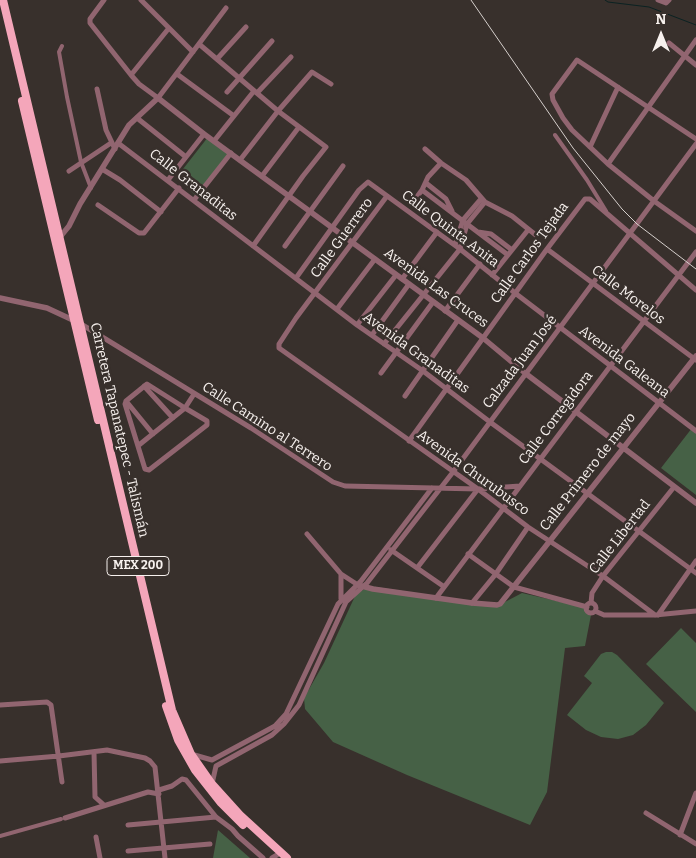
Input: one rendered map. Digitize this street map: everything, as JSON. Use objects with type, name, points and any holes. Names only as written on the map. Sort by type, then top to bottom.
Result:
[{"type":"highway","name":"Carretera Tapanatepec - Talismán","points":[[3,0],[60,237],[78,323],[171,724],[187,757],[204,783],[230,813],[276,857]]},
{"type":"highway","name":"Carretera Tapanatepec - Talismán","points":[[0,11],[172,710],[191,754],[212,784],[240,815],[288,858]]},
{"type":"street","points":[[104,0],[90,19],[90,23],[139,84],[158,98]]},
{"type":"street","points":[[141,0],[193,52]]},
{"type":"street","points":[[658,0],[666,3],[669,0]]},
{"type":"street","points":[[60,237],[69,226],[115,145],[129,126],[158,98],[226,8]]},
{"type":"street","points":[[217,58],[246,27]]},
{"type":"street","points":[[131,75],[169,28]]},
{"type":"street","points":[[608,164],[696,40]]},
{"type":"street","points":[[227,92],[272,41]]},
{"type":"street","points":[[669,43],[696,65]]},
{"type":"street","points":[[199,44],[278,111],[326,147],[252,246]]},
{"type":"street","points":[[62,46],[59,52],[67,97],[81,162],[91,188]]},
{"type":"street","points":[[214,141],[255,92],[291,57]]},
{"type":"street","points":[[696,139],[577,60],[554,91],[552,97],[568,124],[608,164],[654,201],[696,231]]},
{"type":"street","points":[[240,160],[278,111],[312,72],[331,84]]},
{"type":"street","points":[[177,74],[234,116]]},
{"type":"street","points":[[590,147],[618,87]]},
{"type":"street","points":[[98,89],[106,130],[115,145]]},
{"type":"street","name":"Avenida Las Cruces","points":[[158,98],[204,134],[483,338],[525,373],[696,503]]},
{"type":"street","points":[[137,118],[186,157]]},
{"type":"street","points":[[262,176],[300,127]]},
{"type":"street","points":[[168,180],[204,134]]},
{"type":"street","points":[[554,136],[587,180],[608,215],[696,290]]},
{"type":"street","name":"Calzada Juan José","points":[[359,587],[392,551],[453,472],[696,144]]},
{"type":"street","points":[[69,171],[81,162],[115,145]]},
{"type":"street","name":"Calle Granaditas","points":[[115,145],[179,188],[296,278]]},
{"type":"street","points":[[425,149],[441,163],[466,180],[483,201],[512,216],[537,236]]},
{"type":"street","points":[[194,200],[230,153]]},
{"type":"street","points":[[412,202],[422,190],[432,172],[441,163]]},
{"type":"street","points":[[285,246],[343,166]]},
{"type":"street","points":[[102,169],[120,180],[161,212]]},
{"type":"street","name":"Calle Quinta Anita","points":[[332,228],[359,190],[366,183],[371,183],[455,244],[515,293]]},
{"type":"street","points":[[426,183],[446,200],[454,213]]},
{"type":"street","points":[[98,205],[139,233],[144,233],[179,188]]},
{"type":"street","points":[[422,190],[508,255]]},
{"type":"street","name":"Calle Guerrero","points":[[278,348],[279,344],[387,196]]},
{"type":"street","name":"Calle Carlos Tejada","points":[[409,441],[582,200],[590,199],[608,215]]},
{"type":"street","points":[[455,244],[465,222],[483,201]]},
{"type":"street","points":[[384,344],[460,248],[465,222]]},
{"type":"street","points":[[296,278],[332,228]]},
{"type":"street","points":[[492,275],[528,230]]},
{"type":"street","points":[[402,279],[437,232]]},
{"type":"street","points":[[478,232],[491,234],[512,250]]},
{"type":"street","name":"Calle Morelos","points":[[547,249],[695,358]]},
{"type":"street","name":"Calle Corregidora","points":[[436,598],[443,586],[541,459],[575,410],[696,252]]},
{"type":"street","points":[[337,309],[375,259]]},
{"type":"street","points":[[445,311],[480,264]]},
{"type":"street","points":[[358,325],[396,275]]},
{"type":"street","name":"Avenida Granaditas","points":[[296,278],[696,573]]},
{"type":"street","points":[[372,335],[409,284]]},
{"type":"street","name":"Avenida Galeana","points":[[515,293],[696,431]]},
{"type":"street","points":[[0,298],[47,308],[78,323]]},
{"type":"street","points":[[380,373],[433,302]]},
{"type":"street","points":[[405,396],[458,320]]},
{"type":"street","name":"Calle Camino al Terrero","points":[[78,323],[251,428],[333,482],[345,486],[478,489],[520,486]]},
{"type":"street","name":"Avenida Churubusco","points":[[278,348],[478,489],[528,527],[603,576],[656,615]]},
{"type":"street","name":"Calle Primero de mayo","points":[[472,602],[500,604],[695,358]]},
{"type":"street","points":[[150,384],[207,421],[207,425],[149,470],[145,469],[125,404],[126,401],[144,386],[150,384]]},
{"type":"street","points":[[144,386],[173,418]]},
{"type":"street","points":[[139,445],[185,408],[194,394]]},
{"type":"street","points":[[126,401],[153,434]]},
{"type":"street","name":"Calle Libertad","points":[[589,605],[592,593],[603,576],[674,487]]},
{"type":"street","points":[[212,760],[275,726],[286,714],[344,601],[359,587],[387,546],[432,488]]},
{"type":"street","points":[[417,568],[478,489]]},
{"type":"street","points":[[307,534],[341,574],[359,587],[472,602],[495,575],[528,527]]},
{"type":"street","points":[[387,546],[443,586]]},
{"type":"street","points":[[468,554],[514,587],[595,606],[595,611],[604,615],[656,615],[696,611]]},
{"type":"street","points":[[656,615],[696,561]]},
{"type":"street","points":[[216,766],[272,734],[284,724],[298,705],[344,601],[341,574]]},
{"type":"street","points":[[0,705],[47,702],[51,704],[62,782]]},
{"type":"street","points":[[0,761],[107,750],[145,758],[155,767],[165,858]]},
{"type":"street","points":[[94,752],[95,797],[104,805]]},
{"type":"street","points":[[191,754],[212,760],[216,766],[212,784]]},
{"type":"street","points":[[0,836],[148,792],[159,792],[184,779],[216,817],[232,828],[238,836],[263,858]]},
{"type":"street","points":[[680,835],[696,793]]},
{"type":"street","points":[[646,813],[696,844]]},
{"type":"street","points":[[128,826],[216,817]]},
{"type":"street","points":[[96,837],[100,858]]},
{"type":"street","points":[[128,851],[210,844]]},
{"type":"green space","points":[[208,137],[229,154],[196,196],[176,178]]},
{"type":"green space","points":[[692,428],[696,431],[696,495],[661,468]]},
{"type":"green space","points":[[370,586],[481,603],[503,603],[522,593],[583,607],[591,615],[585,646],[565,648],[547,792],[530,825],[407,775],[333,742],[305,709],[304,698],[324,663],[356,594]]},
{"type":"green space","points":[[681,628],[696,643],[696,712],[646,664]]},
{"type":"green space","points":[[612,652],[617,655],[664,703],[646,725],[633,735],[618,739],[601,737],[586,730],[567,715],[592,683],[584,676],[601,654]]},
{"type":"green space","points":[[218,830],[250,858],[213,858]]},
{"type":"waterway","points":[[605,0],[608,2],[649,7],[696,25]]},
{"type":"railway","points":[[471,0],[573,148],[622,209],[637,224],[696,269]]}]
